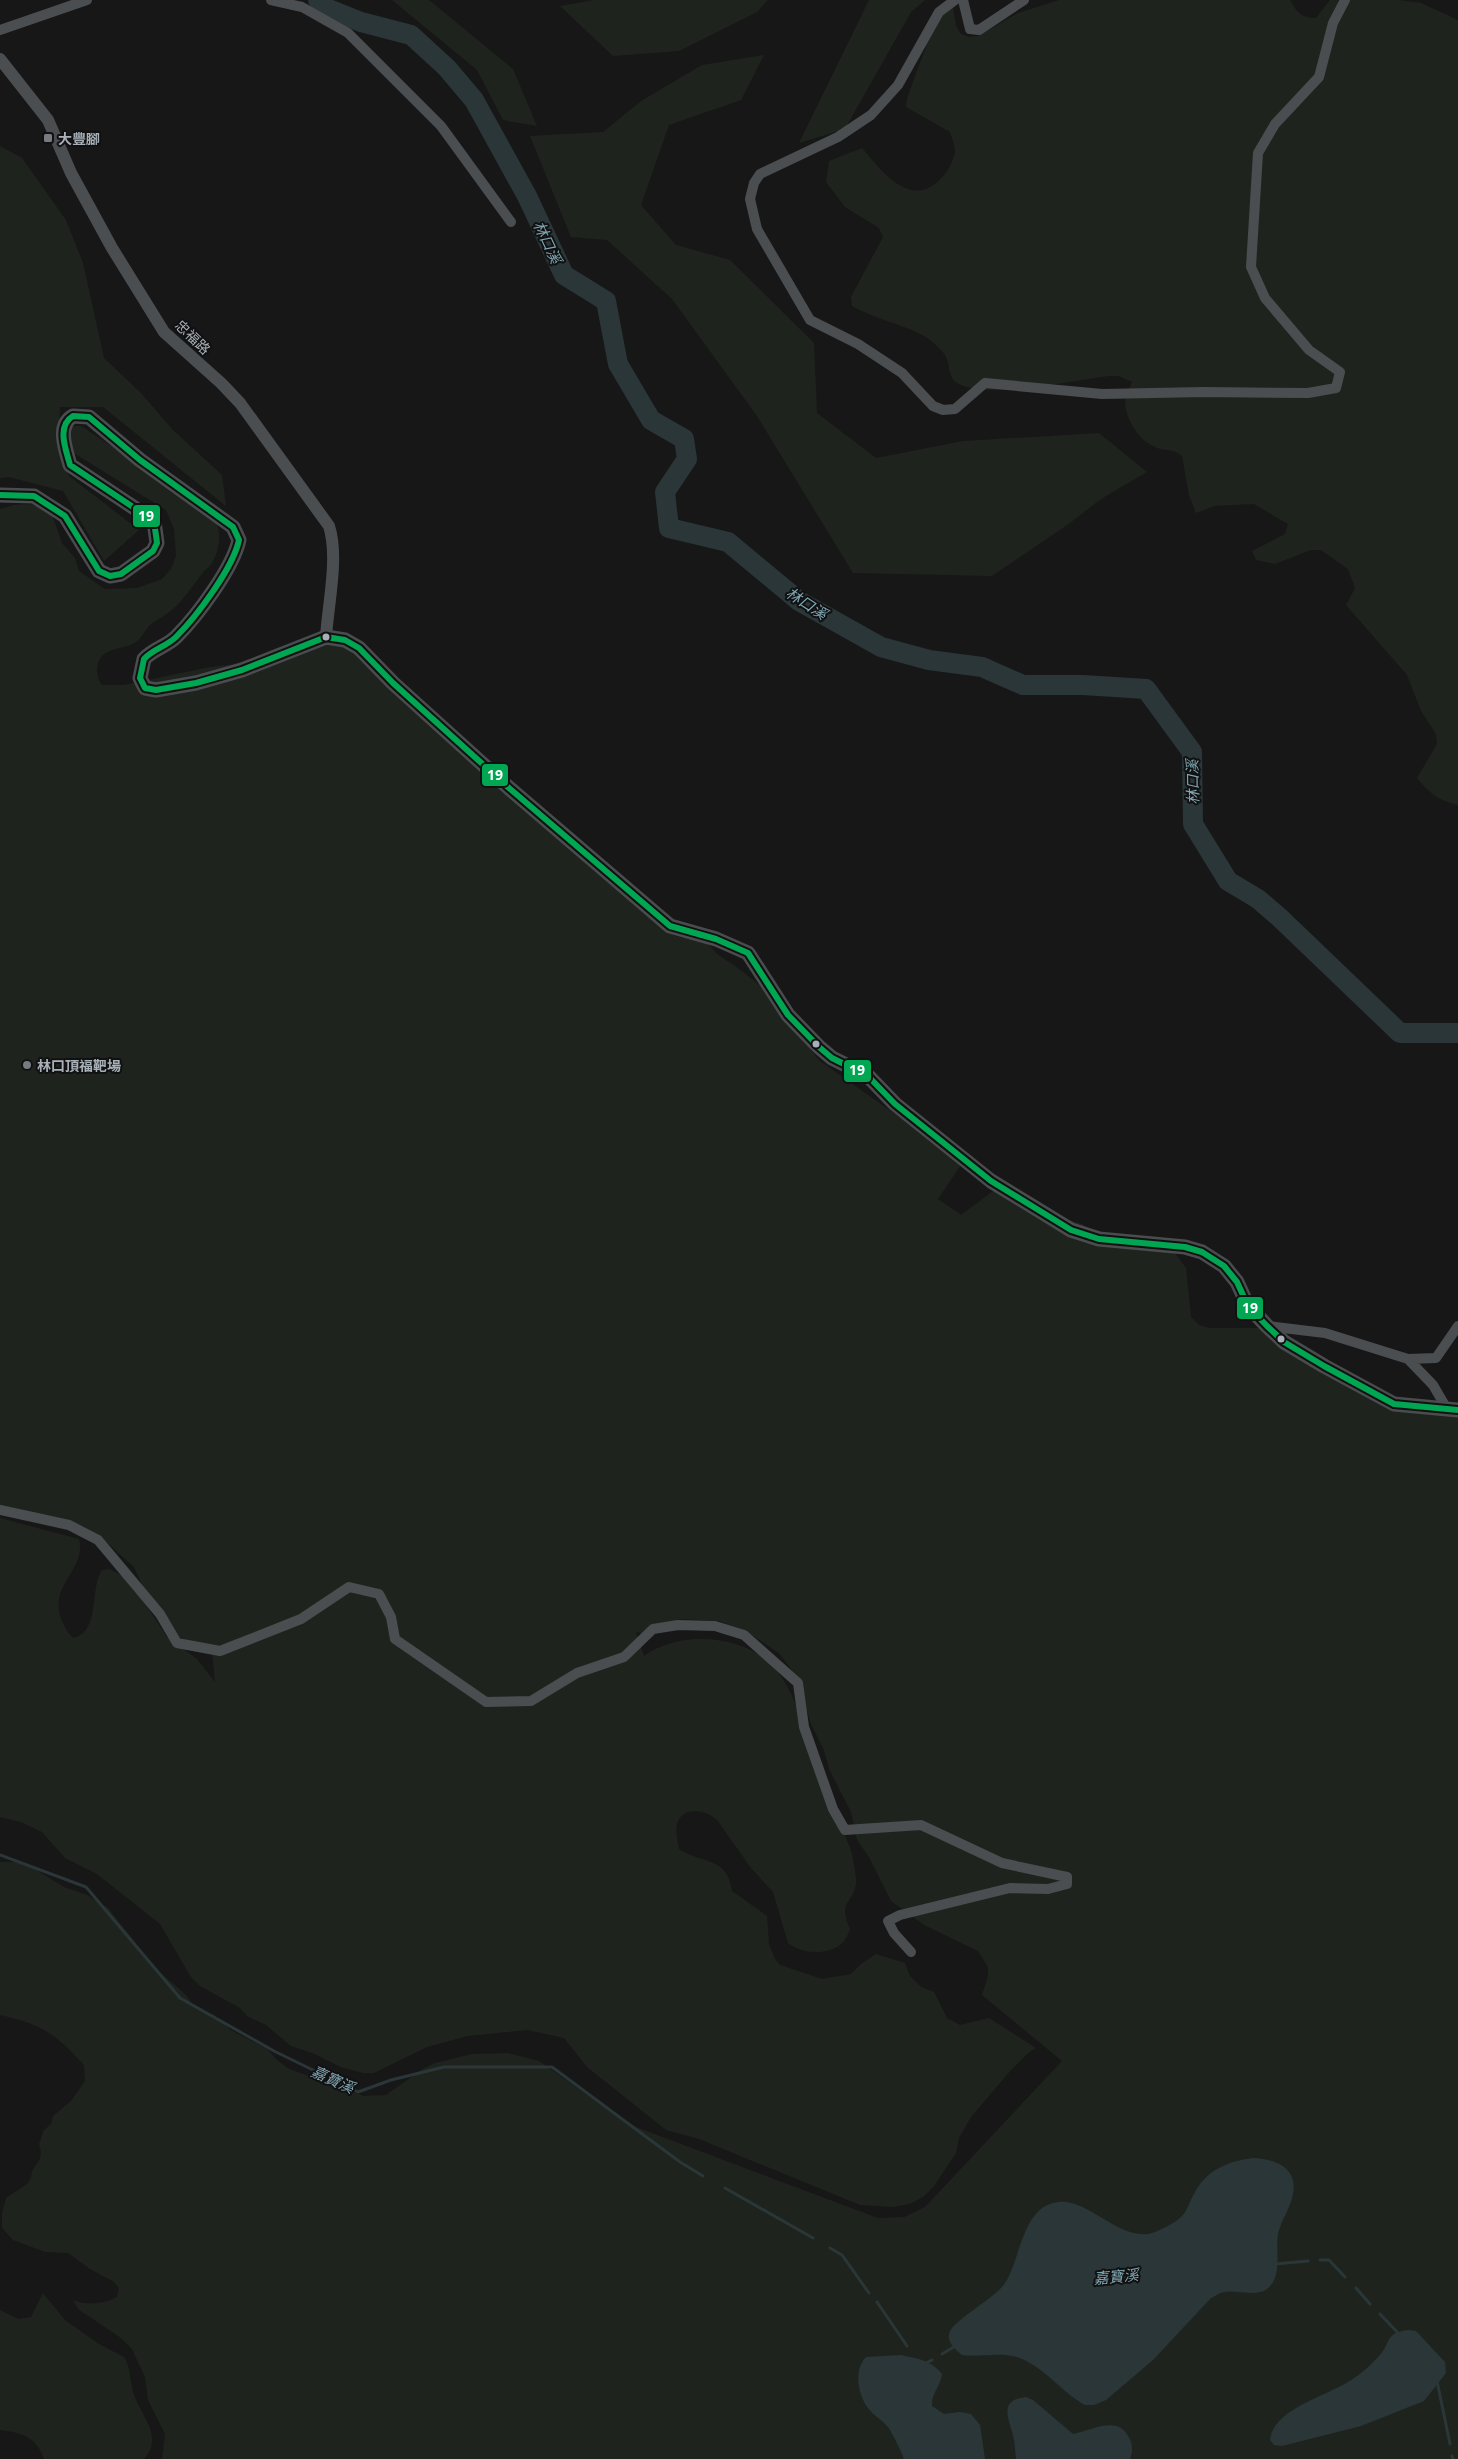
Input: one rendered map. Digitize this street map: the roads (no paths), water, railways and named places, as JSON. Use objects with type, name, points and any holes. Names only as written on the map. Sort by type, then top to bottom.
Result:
[{"type":"main road","points":[[0,495],[34,496],[65,516],[99,572],[110,576],[121,574],[153,551],[157,543],[154,522],[70,465],[64,431],[69,419],[84,416],[140,460],[233,527],[239,540],[229,568],[176,637],[144,659],[140,678],[145,688],[156,690],[196,683],[242,670],[326,637],[345,640],[359,648],[393,683],[509,788],[670,926],[716,939],[748,953],[788,1015],[819,1047],[832,1058],[868,1076],[895,1104],[984,1176],[1071,1230],[1099,1239],[1185,1247],[1202,1252],[1224,1266],[1237,1282],[1248,1306],[1284,1342],[1394,1404],[1453,1409]]},
{"type":"street","points":[[0,30],[87,0]]},
{"type":"street","points":[[271,0],[302,7],[348,33],[441,126],[511,222]]},
{"type":"street","points":[[954,0],[939,12],[898,85],[871,115],[838,137],[760,174],[754,183],[750,199],[757,229],[810,320],[858,344],[902,373],[933,406],[943,410],[955,409],[985,383],[1102,394],[1204,392],[1308,393],[1336,388],[1340,372],[1309,350],[1265,298],[1251,267],[1258,153],[1275,124],[1319,77],[1333,23],[1345,0]]},
{"type":"street","points":[[964,0],[970,29],[979,30],[1024,0]]},
{"type":"street","name":"忠福路","points":[[0,59],[48,120],[71,173],[112,248],[164,332],[221,383],[240,403],[329,526],[333,538],[333,553],[326,637]]},
{"type":"street","points":[[1267,1326],[1325,1333],[1408,1358],[1436,1358],[1458,1326]]},
{"type":"street","points":[[1408,1358],[1453,1409]]},
{"type":"street","points":[[0,1510],[69,1525],[98,1540],[160,1614],[177,1643],[220,1651],[301,1619],[349,1587],[379,1594],[391,1617],[395,1639],[486,1702],[532,1701],[577,1673],[624,1658],[653,1629],[678,1625],[715,1626],[744,1635],[798,1683],[804,1727],[832,1810],[845,1830],[921,1824],[1002,1863],[1067,1877],[1067,1884],[1048,1890],[1010,1888],[900,1915],[888,1921],[894,1933],[911,1952]]},
{"type":"water","points":[[1253,2158],[1278,2163],[1290,2173],[1293,2180],[1292,2198],[1278,2234],[1277,2271],[1272,2284],[1267,2289],[1258,2293],[1223,2292],[1211,2298],[1153,2360],[1106,2400],[1094,2405],[1085,2405],[1027,2361],[1004,2355],[962,2355],[951,2343],[949,2334],[952,2328],[1005,2283],[1030,2223],[1037,2213],[1047,2205],[1059,2202],[1071,2203],[1083,2207],[1131,2232],[1143,2234],[1155,2232],[1172,2224],[1183,2215],[1199,2186],[1211,2173],[1227,2164]]},
{"type":"water","points":[[1416,2331],[1445,2362],[1446,2373],[1424,2401],[1361,2426],[1282,2446],[1274,2445],[1270,2440],[1274,2429],[1281,2419],[1305,2403],[1358,2375],[1380,2355],[1392,2336],[1398,2332]]},
{"type":"water","points":[[901,2355],[919,2359],[938,2369],[942,2374],[933,2397],[932,2406],[944,2414],[960,2412],[971,2414],[980,2425],[985,2459],[904,2459],[888,2427],[870,2411],[864,2402],[858,2381],[862,2362],[866,2357]]},
{"type":"water","points":[[1026,2397],[1033,2400],[1073,2434],[1103,2426],[1117,2426],[1130,2439],[1132,2450],[1130,2459],[1016,2459],[1008,2410],[1012,2402]]},
{"type":"waterway","name":"林口溪","points":[[318,0],[326,8],[361,22],[411,35],[447,68],[474,100],[527,196],[564,275],[606,301],[618,364],[651,420],[684,439],[687,459],[665,492],[669,528],[728,542],[799,601],[881,647],[929,660],[982,667],[1023,685],[1083,685],[1146,689],[1192,752],[1193,824],[1228,881],[1258,899],[1279,917],[1400,1033],[1458,1033]]},
{"type":"waterway","name":"嘉寶溪","points":[[0,1855],[86,1887],[180,1998],[274,2051],[358,2092],[391,2080],[444,2067],[552,2067],[680,2162],[703,2176]]},
{"type":"waterway","name":"嘉寶溪","points":[[725,2188],[813,2238]]},
{"type":"waterway","name":"嘉寶溪","points":[[830,2248],[842,2255],[869,2293]]},
{"type":"waterway","name":"嘉寶溪","points":[[1320,2260],[1329,2260],[1345,2277]]},
{"type":"waterway","name":"嘉寶溪","points":[[1275,2264],[1308,2261]]},
{"type":"waterway","name":"嘉寶溪","points":[[1356,2288],[1370,2304]]},
{"type":"waterway","name":"嘉寶溪","points":[[877,2302],[907,2346]]},
{"type":"waterway","name":"嘉寶溪","points":[[1380,2314],[1399,2334]]},
{"type":"waterway","name":"嘉寶溪","points":[[942,2354],[957,2345]]},
{"type":"waterway","name":"嘉寶溪","points":[[926,2363],[932,2360]]},
{"type":"waterway","name":"嘉寶溪","points":[[1437,2381],[1450,2444]]},
{"type":"place","name":"大豐腳","points":[[48,138]]},
{"type":"place","name":"林口頂福靶場","points":[[27,1065]]}]
